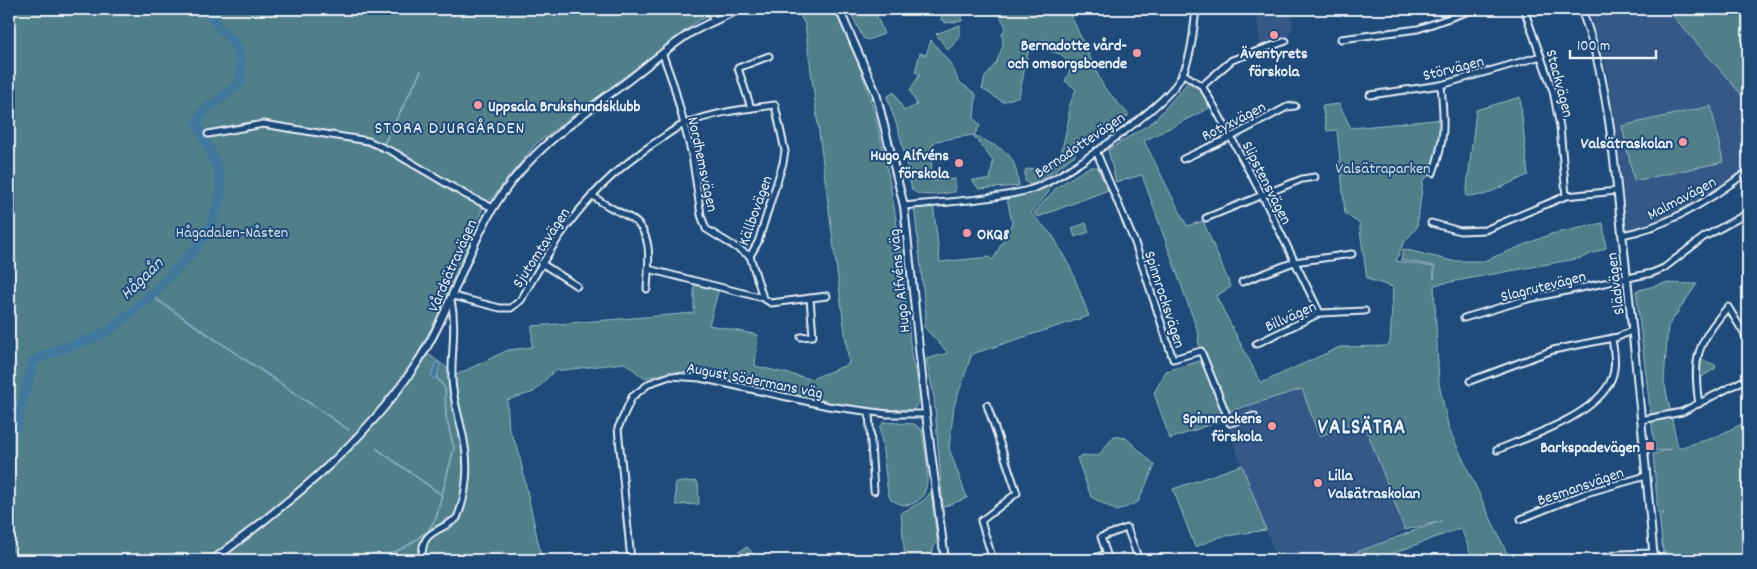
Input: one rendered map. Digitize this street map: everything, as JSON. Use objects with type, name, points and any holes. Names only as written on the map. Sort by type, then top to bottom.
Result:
[{"type":"street","points":[[708,9],[715,21]]},
{"type":"street","name":"Vårdsätravägen","points":[[213,560],[314,481],[341,456],[413,369],[452,298],[493,208],[529,161],[556,134],[692,32],[740,9]]},
{"type":"street","name":"Hugo Alfvéns väg","points":[[839,9],[876,93],[904,206],[926,414],[945,560]]},
{"type":"street","name":"Bernadottevägen","points":[[904,206],[1030,189],[1054,179],[1096,150],[1164,98],[1182,73],[1190,55],[1196,9]]},
{"type":"street","points":[[1341,39],[1418,29],[1475,9]]},
{"type":"street","name":"Stackvägen","points":[[1524,9],[1553,90],[1560,127],[1566,196]]},
{"type":"street","name":"Slädvägen","points":[[1581,9],[1599,65],[1617,191],[1633,330],[1654,557]]},
{"type":"street","points":[[1202,86],[1232,60],[1286,41]]},
{"type":"street","name":"Nordhemsvägen","points":[[663,55],[683,124],[695,175],[700,215],[706,229],[750,256]]},
{"type":"street","points":[[750,108],[738,68],[768,56]]},
{"type":"street","name":"Störvägen","points":[[1370,96],[1441,85],[1541,56]]},
{"type":"street","name":"Slipstensvägen","points":[[1182,73],[1202,86],[1262,195],[1320,313]]},
{"type":"street","points":[[1433,172],[1442,147],[1444,119],[1441,85]]},
{"type":"street","name":"Källbovägen","points":[[683,124],[717,114],[775,105],[785,151],[779,179],[758,242],[750,256],[763,298]]},
{"type":"street","name":"Rotyxvägen","points":[[1183,159],[1231,137],[1287,107],[1296,106]]},
{"type":"street","points":[[208,134],[263,124],[368,141],[393,152],[449,186],[493,208]]},
{"type":"street","name":"Sjutomtavägen","points":[[452,298],[500,308],[511,308],[521,300],[541,263],[568,222],[592,195],[646,149],[683,124]]},
{"type":"street","name":"Spinnrocksvägen","points":[[1096,150],[1135,243],[1173,359],[1201,350],[1230,424],[1254,416]]},
{"type":"street","name":"Malmavägen","points":[[1622,235],[1639,233],[1718,194],[1748,171]]},
{"type":"street","points":[[1206,218],[1302,179],[1315,177]]},
{"type":"street","points":[[1431,223],[1460,231],[1485,230],[1566,196],[1617,191]]},
{"type":"street","points":[[592,195],[600,202],[634,220],[646,233],[649,248],[647,289]]},
{"type":"street","name":"Slagrutevägen","points":[[1464,318],[1528,299],[1627,276],[1652,273],[1664,268],[1704,237],[1747,216]]},
{"type":"street","points":[[1242,282],[1294,262],[1352,254]]},
{"type":"street","points":[[541,263],[577,286]]},
{"type":"street","points":[[648,269],[763,298],[771,303],[827,296]]},
{"type":"street","points":[[422,560],[421,546],[425,538],[457,518],[465,488],[466,448],[454,400],[452,378],[455,320],[452,298]]},
{"type":"street","points":[[801,337],[813,336],[810,298]]},
{"type":"street","points":[[1699,404],[1695,376],[1697,354],[1710,328],[1728,307],[1748,340]]},
{"type":"street","name":"Billvägen","points":[[1256,344],[1320,313],[1365,312]]},
{"type":"street","points":[[1470,381],[1553,350],[1612,338],[1633,330]]},
{"type":"street","points":[[1497,450],[1553,427],[1580,413],[1600,394],[1611,381],[1615,364],[1612,338]]},
{"type":"street","name":"August Södermans väg","points":[[631,560],[618,428],[632,397],[650,383],[670,376],[700,378],[828,406],[869,412],[926,414]]},
{"type":"street","points":[[1641,420],[1682,412],[1748,378]]},
{"type":"street","points":[[987,405],[1017,493],[981,521],[993,560]]},
{"type":"street","points":[[869,412],[874,491]]},
{"type":"street","name":"Besmansvägen","points":[[1521,519],[1586,493],[1646,476]]},
{"type":"street","points":[[1109,560],[1100,537],[1127,528],[1139,560]]},
{"type":"street","points":[[1089,560],[1106,554]]},
{"type":"street","points":[[1595,560],[1619,554],[1654,557]]},
{"type":"shaded area","name":"Äventyrets förskola","points":[[1256,9],[1291,9],[1293,28],[1286,41],[1260,50]]},
{"type":"shaded area","name":"Valsätraskolan","points":[[1588,9],[1667,9],[1748,102],[1748,171],[1718,194],[1639,233],[1628,232],[1614,114],[1605,62]]},
{"type":"shaded area","points":[[436,362],[440,363],[437,378],[433,379],[431,375]]},
{"type":"shaded area","name":"Lilla Valsätraskolan","points":[[1302,389],[1363,421],[1405,530],[1347,560],[1277,560],[1228,428],[1230,423],[1226,412]]},
{"type":"green space","name":"Hågadalen-Nåsten","points":[[9,9],[725,9],[698,21],[537,143],[482,210],[475,226],[475,233],[444,307],[420,348],[454,373],[454,376],[508,350],[532,347],[532,326],[694,313],[694,281],[719,288],[709,325],[758,335],[755,366],[811,379],[849,364],[805,25],[797,9],[834,9],[869,94],[885,158],[901,255],[912,360],[918,383],[919,398],[917,404],[913,410],[868,409],[827,403],[698,375],[671,373],[644,378],[625,363],[554,371],[534,392],[507,400],[509,429],[518,449],[542,560],[9,560]]},
{"type":"green space","points":[[849,9],[874,9],[884,34],[868,40],[863,38]]},
{"type":"green space","points":[[959,9],[963,13],[962,21],[945,23],[945,21],[941,20],[942,12],[954,14]]},
{"type":"green space","points":[[996,9],[1068,9],[1103,86],[1129,115],[1086,145],[1075,139],[1075,155],[1049,175],[1030,185],[1025,181],[1025,170],[1034,168],[1042,172],[1060,158],[1069,118],[1069,107],[1076,89],[1065,81],[1072,67],[1061,54],[1052,52],[1050,43],[1044,39],[1040,43],[1034,42],[1029,48],[1019,96],[1003,102],[982,89],[985,77],[996,63],[1003,46],[1002,34],[1006,27]]},
{"type":"green space","points":[[1667,9],[1748,9],[1748,15],[1746,14],[1748,17],[1748,102]]},
{"type":"green space","points":[[960,25],[960,37],[948,50],[936,34]]},
{"type":"green space","points":[[931,40],[953,67],[958,81],[976,94],[974,118],[980,126],[974,135],[1001,149],[1011,158],[1019,186],[979,189],[972,180],[990,180],[993,161],[973,135],[936,141],[931,147],[932,181],[955,179],[955,192],[927,195],[916,193],[912,190],[900,135],[887,97],[894,92],[904,111],[917,105],[910,90],[920,74],[915,72],[920,53],[926,55]]},
{"type":"green space","name":"Valsätraparken","points":[[1188,82],[1201,90],[1209,108],[1144,141],[1187,226],[1203,221],[1231,287],[1216,296],[1261,383],[1340,347],[1386,346],[1390,343],[1393,287],[1367,279],[1359,223],[1345,214],[1337,130],[1327,131],[1322,106],[1339,104],[1351,128],[1444,119],[1433,173],[1423,180],[1417,227],[1403,244],[1396,261],[1434,267],[1434,279],[1435,266],[1401,260],[1403,249],[1452,261],[1484,261],[1551,234],[1603,223],[1606,248],[1581,258],[1434,285],[1439,384],[1449,429],[1510,560],[1473,560],[1461,528],[1375,560],[1335,560],[1441,521],[1405,530],[1363,421],[1319,436],[1302,389],[1227,412],[1228,418],[1170,439],[1154,393],[1166,371],[1203,360],[1198,341],[1199,335],[1142,175],[1116,182],[1108,150],[1154,121]]},
{"type":"green space","points":[[1520,97],[1528,175],[1484,195],[1466,196],[1476,110]]},
{"type":"green space","points":[[1711,106],[1723,162],[1634,181],[1622,126]]},
{"type":"green space","points":[[1089,167],[1097,167],[1108,190],[1038,217],[1034,213],[1057,187]]},
{"type":"green space","points":[[1054,179],[1048,193],[1031,213],[1053,236],[1072,271],[1089,316],[972,354],[954,406],[949,448],[967,498],[943,507],[934,397],[926,359],[948,353],[924,327],[926,316],[914,205],[933,203],[940,262],[989,257],[993,260],[1012,223],[1006,194]]},
{"type":"green space","points":[[1086,223],[1089,232],[1075,237],[1072,228]]},
{"type":"green space","points":[[1665,283],[1697,284],[1668,326],[1664,381],[1678,448],[1713,438],[1748,421],[1748,560],[1663,560],[1662,554],[1667,552],[1663,553],[1659,515],[1664,513],[1658,513],[1653,454],[1671,449],[1655,451],[1636,291]]},
{"type":"green space","points":[[1699,358],[1715,365],[1716,368],[1697,380]]},
{"type":"green space","points":[[884,422],[914,424],[922,430],[927,475],[923,496],[916,502],[905,505],[901,504],[891,500],[888,494],[880,427]]},
{"type":"green space","points":[[1114,436],[1126,438],[1155,465],[1138,502],[1117,511],[1091,497],[1077,458],[1083,455],[1098,456]]},
{"type":"green space","points":[[1242,465],[1266,530],[1220,537],[1195,547],[1173,489]]},
{"type":"green space","points":[[695,481],[698,483],[699,504],[676,505],[675,483]]},
{"type":"green space","points":[[931,492],[937,539],[930,559],[905,560],[901,513],[923,501]]},
{"type":"green space","points":[[747,547],[759,560],[738,560],[737,553]]},
{"type":"waterway","name":"Hågaån","points":[[9,435],[17,424],[33,362],[100,335],[112,328],[144,301],[178,268],[204,237],[211,225],[218,205],[221,184],[215,161],[197,123],[203,112],[240,83],[241,70],[237,47],[219,28],[210,9]]},
{"type":"waterway","points":[[390,132],[421,71]]},
{"type":"waterway","points":[[384,144],[388,136]]},
{"type":"waterway","points":[[150,295],[349,430]]},
{"type":"waterway","points":[[378,560],[407,546],[428,531],[436,518],[454,448],[446,417],[445,388],[437,378]]},
{"type":"waterway","points":[[9,402],[21,404]]},
{"type":"waterway","points":[[377,449],[442,495]]},
{"type":"waterway","points":[[430,530],[449,518]]},
{"type":"place","name":"Äventyrets förskola","points":[[1274,35]]},
{"type":"place","name":"Bernadotte vård- och omsorgsboende","points":[[1137,53]]},
{"type":"place","name":"Uppsala Brukshundsklubb","points":[[478,105]]},
{"type":"place","name":"Valsätraskolan","points":[[1683,142]]},
{"type":"place","name":"Hugo Alfvéns förskola","points":[[959,163]]},
{"type":"place","name":"OKQ8","points":[[967,233]]},
{"type":"place","name":"Spinnrockens förskola","points":[[1272,426]]},
{"type":"place","name":"Barkspadevägen","points":[[1650,446]]},
{"type":"place","name":"Lilla Valsätraskolan","points":[[1318,483]]},
{"type":"district","name":"STORA DJURGÅRDEN","points":[[450,127]]},
{"type":"district","name":"VALSÄTRA","points":[[1362,426]]}]
